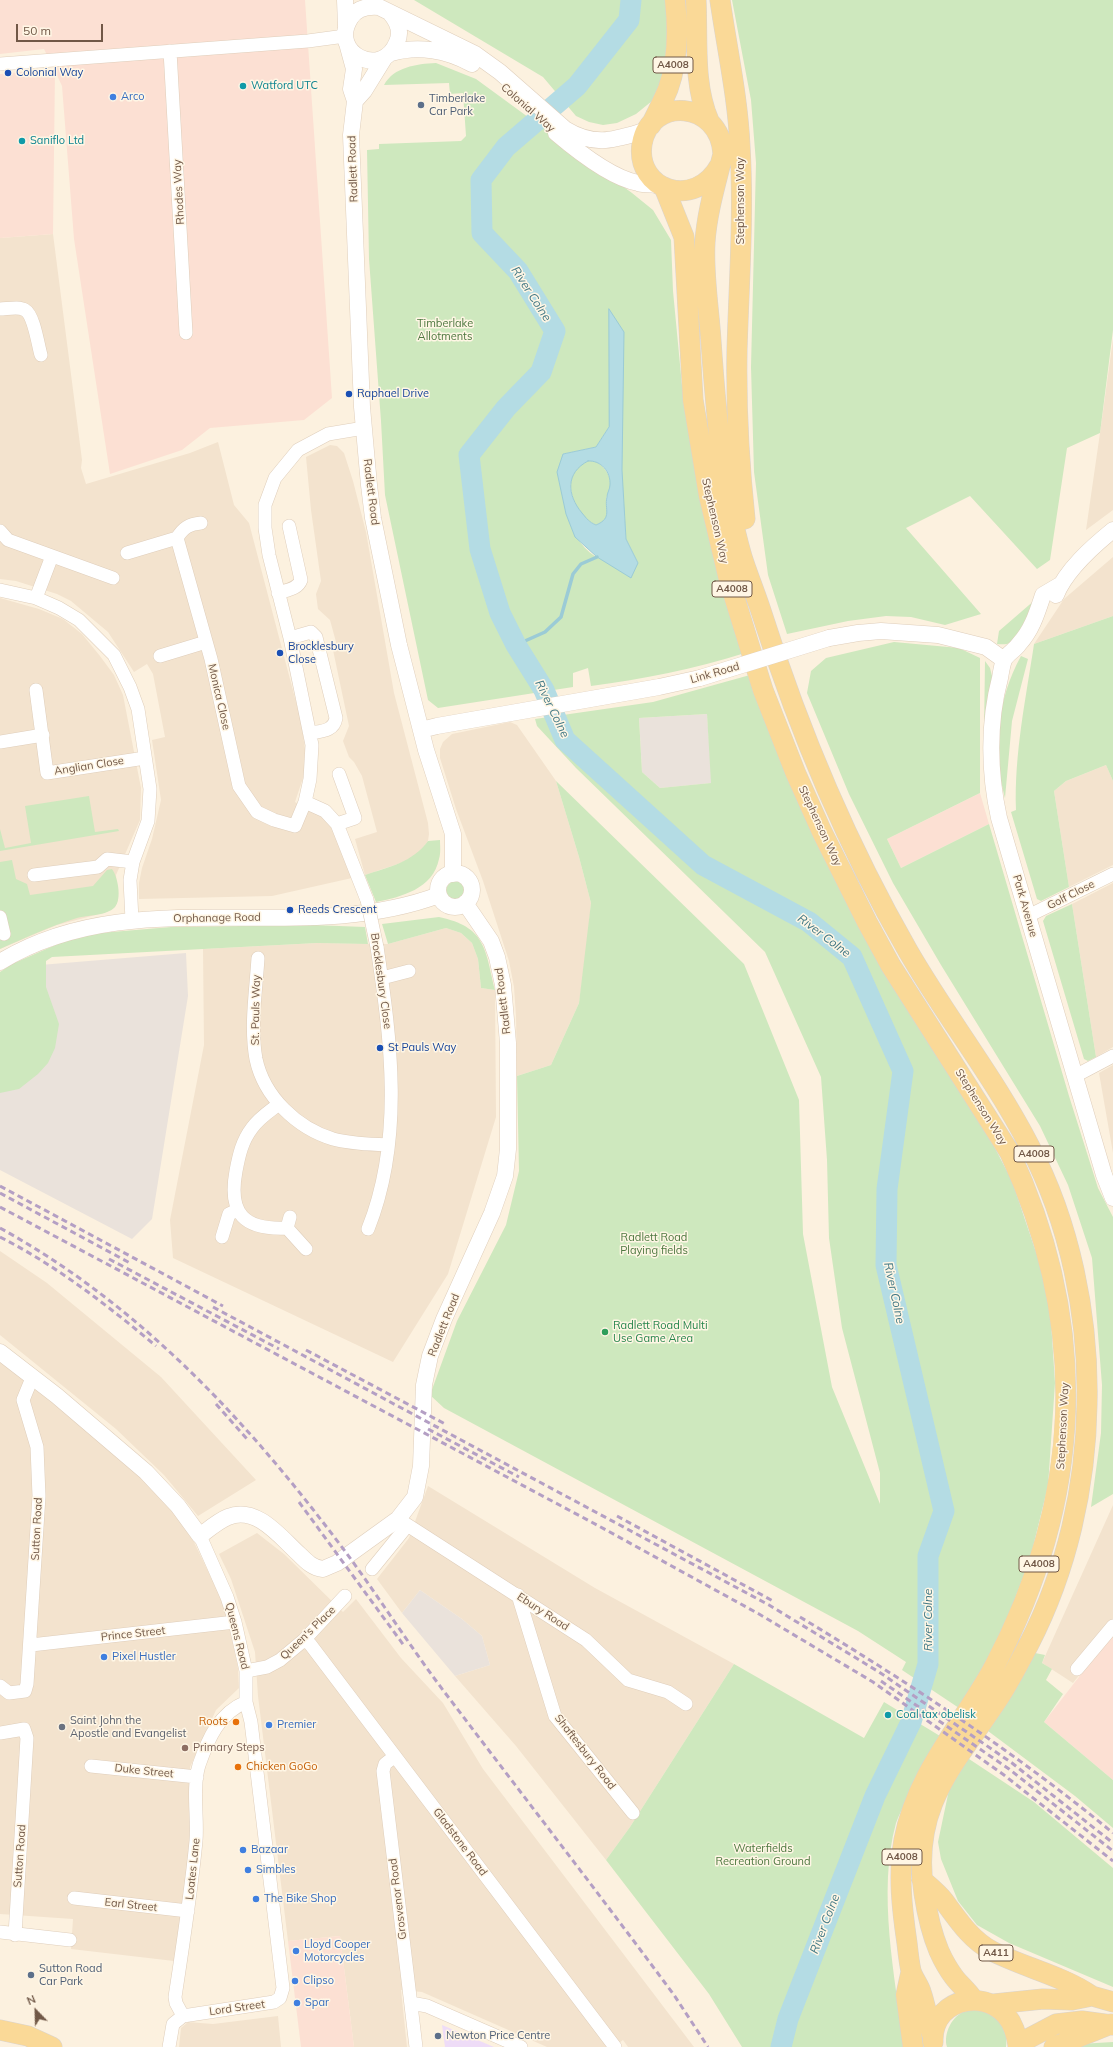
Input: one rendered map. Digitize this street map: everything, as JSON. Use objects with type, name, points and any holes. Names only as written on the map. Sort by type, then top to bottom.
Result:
[{"type":"main road","name":"A4008","points":[[649,128],[669,88],[677,36],[675,0]]},
{"type":"main road","points":[[696,0],[699,83],[703,107],[709,121],[719,134],[723,154],[715,175],[704,185],[694,190],[682,191],[662,186],[652,178],[644,164],[642,153],[642,142],[649,128],[665,114],[677,111],[698,114],[709,121]]},
{"type":"main road","name":"Stephenson Way","points":[[720,0],[735,88],[740,147],[742,227],[737,351],[738,439],[744,512],[756,595]]},
{"type":"main road","name":"Stephenson Way","points":[[720,165],[707,223],[704,249],[714,394],[726,479],[742,558],[756,595],[800,727],[838,817],[862,866],[911,956],[1005,1103],[1029,1144],[1045,1177],[1058,1211],[1073,1265],[1084,1334],[1087,1380],[1085,1443],[1074,1519],[1060,1568],[1047,1604],[1027,1648],[1001,1695],[944,1778],[934,1799],[924,1834],[922,1880],[928,1918],[940,1954],[954,1977],[967,1990],[973,1999]]},
{"type":"main road","name":"Stephenson Way","points":[[662,186],[684,237],[693,400],[709,496],[729,580],[763,690],[802,789],[866,922],[891,966],[985,1110],[1010,1153],[1023,1180],[1046,1250],[1055,1285],[1066,1381],[1062,1465],[1049,1531],[1039,1564],[1004,1646],[976,1696],[941,1749],[926,1776],[909,1817],[901,1866],[901,1894],[911,1972],[921,1992],[933,2042]]},
{"type":"main road","name":"A411","points":[[922,1880],[943,1900],[966,1930],[992,1951],[1075,1984],[1092,1996],[1113,2002]]},
{"type":"main road","name":"A4008","points":[[911,1972],[906,1995],[913,2047]]},
{"type":"main road","name":"A411","points":[[994,2004],[1043,1999],[1072,2000],[1092,1996]]},
{"type":"main road","points":[[933,2042],[936,2024],[946,2011],[959,2003],[973,1999],[994,2004],[1002,2009],[1012,2021],[1018,2045],[1056,2024],[1082,2021],[1112,2024]]},
{"type":"main road","points":[[1054,2047],[1112,2024]]},
{"type":"main road","points":[[0,2030],[28,2036],[52,2047]]},
{"type":"street","name":"Radlett Road","points":[[345,0],[346,36],[354,69],[351,89],[355,101],[351,135],[364,428],[373,518],[399,645],[421,730],[453,834],[453,874]]},
{"type":"street","points":[[355,101],[364,91],[388,55],[399,38],[399,33],[395,19],[381,7],[369,6],[359,10],[350,17],[346,36],[357,56],[369,61],[388,55]]},
{"type":"street","name":"Colonial Way","points":[[381,7],[475,54],[500,72],[516,91],[604,169],[637,183],[662,186]]},
{"type":"street","points":[[0,64],[308,41],[346,36]]},
{"type":"street","name":"Colonial Way","points":[[388,55],[402,50],[427,49],[461,57],[516,91]]},
{"type":"street","name":"Rhodes Way","points":[[170,51],[186,333]]},
{"type":"street","name":"Colonial Way","points":[[562,132],[581,138],[603,141],[649,128]]},
{"type":"street","points":[[0,309],[15,308],[25,310],[31,316],[41,355]]},
{"type":"street","points":[[305,802],[312,763],[311,733],[290,638],[269,555],[264,516],[268,494],[275,478],[292,456],[307,444],[328,434],[364,428]]},
{"type":"street","points":[[127,553],[177,538],[181,531],[191,524],[201,523]]},
{"type":"street","points":[[278,592],[298,586],[301,580],[289,526]]},
{"type":"street","points":[[1004,660],[1020,644],[1036,617],[1043,595],[1060,585],[1099,541],[1113,530]]},
{"type":"street","points":[[0,531],[8,540],[113,578]]},
{"type":"street","name":"Monica Close","points":[[177,538],[206,642],[239,786],[257,812],[274,820],[295,826],[305,802]]},
{"type":"street","points":[[36,598],[52,556]]},
{"type":"street","points":[[0,590],[36,598],[59,608],[80,620],[114,655],[130,687],[138,709],[150,789],[148,821],[133,862],[130,880],[132,920]]},
{"type":"street","name":"Link Road","points":[[421,730],[700,678],[829,638],[858,633],[881,631],[938,635],[986,647],[1004,660]]},
{"type":"street","points":[[290,638],[311,632],[316,637],[336,718],[335,723],[330,729],[311,733]]},
{"type":"street","points":[[160,656],[206,642]]},
{"type":"street","name":"Park Avenue","points":[[1004,660],[997,688],[991,739],[994,796],[1104,1175],[1113,1198]]},
{"type":"street","name":"Anglian Close","points":[[36,690],[48,773],[145,758]]},
{"type":"street","points":[[0,742],[43,735]]},
{"type":"street","points":[[337,824],[355,818],[339,774]]},
{"type":"street","name":"Brocklesbury Close","points":[[305,802],[325,811],[337,824],[367,900],[382,978],[390,1052],[391,1110],[388,1145],[381,1185],[374,1214],[368,1229]]},
{"type":"street","points":[[34,875],[98,867],[108,859],[133,862]]},
{"type":"street","points":[[453,874],[464,876],[471,884],[471,895],[465,904],[461,906],[450,906],[441,900],[439,895],[439,885],[441,881],[449,875],[453,874]]},
{"type":"street","name":"Golf Close","points":[[1028,916],[1113,874]]},
{"type":"street","name":"Orphanage Road","points":[[0,962],[31,946],[71,930],[110,922],[132,920],[345,916],[395,908],[439,895]]},
{"type":"street","name":"Radlett Road","points":[[200,1536],[228,1517],[248,1515],[261,1521],[311,1565],[323,1569],[337,1563],[403,1522],[412,1503],[420,1479],[424,1385],[430,1356],[444,1319],[492,1213],[505,1176],[508,1149],[508,1043],[503,985],[497,957],[491,942],[465,904]]},
{"type":"street","points":[[0,917],[4,934]]},
{"type":"street","name":"St. Pauls Way","points":[[258,958],[254,1030],[256,1059],[260,1071],[279,1104],[298,1121],[323,1135],[346,1142],[388,1145]]},
{"type":"street","points":[[382,978],[409,971]]},
{"type":"street","points":[[1075,1076],[1113,1056]]},
{"type":"street","points":[[279,1104],[252,1128],[239,1152],[233,1185],[234,1202],[246,1220],[255,1226],[267,1228],[288,1222],[306,1249]]},
{"type":"street","points":[[222,1237],[229,1214],[238,1210]]},
{"type":"street","name":"Queens Road","points":[[0,1352],[57,1396],[146,1472],[178,1506],[200,1536],[224,1590],[235,1622],[246,1671],[246,1702],[251,1722],[283,1988]]},
{"type":"street","name":"Sutton Road","points":[[0,1686],[9,1693],[18,1693],[25,1691],[27,1684],[31,1645],[39,1496],[37,1447],[23,1400],[32,1378]]},
{"type":"street","points":[[372,1569],[403,1522]]},
{"type":"street","name":"Ebury Road","points":[[403,1522],[586,1640],[628,1680],[668,1692],[686,1704]]},
{"type":"street","name":"Shaftesbury Road","points":[[518,1595],[555,1716],[633,1813]]},
{"type":"street","name":"Queen's Place","points":[[246,1671],[273,1664],[304,1640],[345,1596]]},
{"type":"street","name":"Prince Street","points":[[31,1645],[235,1622]]},
{"type":"street","points":[[1077,1669],[1113,1626]]},
{"type":"street","name":"Gladstone Road","points":[[304,1640],[310,1644],[615,2047]]},
{"type":"street","name":"Loates Lane","points":[[183,2016],[176,2003],[175,1997],[188,1911],[196,1839],[197,1777],[203,1755],[218,1724],[232,1709],[246,1702]]},
{"type":"street","name":"Sutton Road","points":[[0,1732],[24,1729],[27,1738],[15,1935]]},
{"type":"street","name":"Grosvenor Road","points":[[394,1756],[385,1764],[383,1771],[416,2047]]},
{"type":"street","name":"Duke Street","points":[[90,1766],[197,1777]]},
{"type":"street","name":"Earl Street","points":[[74,1898],[188,1911]]},
{"type":"street","points":[[0,1932],[15,1935],[70,1940]]},
{"type":"street","name":"Lord Street","points":[[183,2016],[274,2002],[280,1998],[283,1988]]},
{"type":"street","points":[[411,2003],[427,2006],[521,2047]]},
{"type":"street","points":[[169,2047],[173,2024],[183,2016]]},
{"type":"shaded area","points":[[0,0],[305,0],[332,398],[304,420],[210,428],[182,450],[110,474],[74,239],[62,86],[55,71],[53,234],[0,238],[0,74],[54,69],[44,49],[0,54]]},
{"type":"shaded area","points":[[53,234],[82,460],[81,468],[86,484],[190,453],[218,442],[234,505],[249,523],[301,721],[305,749],[304,775],[295,802],[327,820],[331,825],[352,878],[272,896],[139,899],[139,883],[142,868],[152,839],[161,800],[152,740],[165,737],[153,674],[147,664],[134,672],[108,632],[71,601],[57,594],[16,581],[0,579],[0,238]]},
{"type":"shaded area","points":[[1113,339],[1113,510],[1086,530],[1100,433]]},
{"type":"shaded area","points":[[330,445],[337,446],[344,453],[366,532],[394,693],[428,823],[429,834],[428,841],[420,853],[404,862],[365,875],[355,839],[377,832],[362,776],[354,762],[349,757],[343,741],[349,726],[333,650],[336,642],[330,620],[318,609],[316,594],[321,581],[311,510],[306,457]]},
{"type":"shaded area","points":[[1113,557],[1113,616],[1034,644],[1064,599]]},
{"type":"shaded area","points":[[0,598],[39,609],[63,619],[82,634],[100,656],[114,675],[123,695],[141,788],[140,820],[116,875],[118,900],[115,907],[107,912],[57,925],[0,949]]},
{"type":"shaded area","points":[[707,714],[712,783],[660,788],[642,772],[639,718]]},
{"type":"shaded area","points":[[510,722],[517,725],[556,781],[591,903],[586,958],[579,1003],[551,1065],[517,1076],[514,987],[509,961],[483,881],[456,809],[440,758],[440,749],[443,742],[452,734]]},
{"type":"shaded area","points":[[1106,765],[1113,781],[1113,865],[1069,887],[1054,791],[1066,781]]},
{"type":"shaded area","points":[[980,793],[989,824],[901,868],[887,839]]},
{"type":"shaded area","points":[[1113,883],[1113,1047],[1096,1057],[1072,904]]},
{"type":"shaded area","points":[[446,928],[461,933],[472,943],[478,959],[481,988],[495,990],[496,1117],[448,1274],[393,1362],[173,1258],[170,1220],[204,1045],[203,949],[317,943],[388,944]]},
{"type":"shaded area","points":[[186,953],[188,996],[152,1219],[132,1239],[0,1170],[0,996],[40,965]]},
{"type":"shaded area","points":[[1113,1065],[1113,1153],[1099,1073]]},
{"type":"shaded area","points":[[0,1251],[47,1283],[161,1377],[256,1480],[198,1516],[164,1475],[116,1429],[0,1335]]},
{"type":"shaded area","points":[[0,1360],[92,1431],[165,1500],[194,1542],[225,1607],[238,1668],[239,1688],[216,1710],[190,1767],[190,1841],[184,1897],[174,1961],[71,1949],[73,1919],[0,1914]]},
{"type":"shaded area","points":[[428,1486],[595,1588],[734,1664],[630,1827],[606,1860],[516,1746],[455,1676],[490,1665],[482,1636],[462,1619],[420,1590],[402,1613],[377,1579],[409,1538]]},
{"type":"shaded area","points":[[1113,1505],[1113,1633],[1073,1683],[1042,1663]]},
{"type":"shaded area","points":[[257,1533],[284,1554],[343,1612],[356,1599],[401,1658],[443,1703],[483,1769],[694,2047],[628,2047],[623,2040],[614,2047],[547,2047],[422,1992],[401,1990],[407,2047],[354,2047],[340,1936],[288,1941],[258,1696],[255,1652],[231,1579],[219,1554]]},
{"type":"shaded area","points":[[420,1590],[462,1619],[482,1636],[490,1665],[455,1676],[402,1613]]},
{"type":"shaded area","points":[[1113,1633],[1113,1780],[1044,1722]]},
{"type":"shaded area","points":[[340,1936],[354,2047],[301,2047],[288,1941]]},
{"type":"shaded area","points":[[278,2016],[281,2047],[179,2047],[181,2028],[188,2022],[213,2024]]},
{"type":"shaded area","points":[[442,2025],[494,2047],[445,2047]]},
{"type":"green space","points":[[414,0],[670,0],[664,75],[652,101],[636,114],[617,123],[603,125],[589,122],[576,116],[543,77]]},
{"type":"green space","points":[[732,0],[1113,0],[1113,330],[1100,433],[1067,448],[1050,560],[1037,569],[970,496],[906,528],[981,614],[945,625],[911,617],[886,616],[848,621],[787,634],[768,575],[754,472],[751,367],[756,163],[751,100]]},
{"type":"green space","name":"Timberlake Allotments","points":[[428,63],[436,63],[476,79],[653,210],[671,240],[673,291],[683,396],[745,653],[688,669],[591,686],[588,668],[573,673],[573,687],[438,708],[428,700],[385,495],[369,259],[367,150],[379,149],[379,144],[461,141],[466,136],[463,93],[450,94],[449,83],[384,85],[388,79],[400,70]],"holes":[[[609,310],[626,539],[638,563],[596,557],[576,536],[567,511],[565,497],[563,454],[596,447],[609,427]]]},
{"type":"green space","points":[[595,460],[607,472],[610,479],[610,487],[606,500],[607,516],[604,521],[596,525],[587,519],[579,510],[571,489],[571,479],[575,469],[583,463]]},
{"type":"green space","points":[[1036,599],[1018,637],[1009,644],[997,644],[999,631]]},
{"type":"green space","points":[[1113,616],[1113,781],[1106,765],[1066,781],[1054,791],[1069,887],[1041,901],[1037,899],[1011,812],[1016,810],[1019,747],[1034,644]]},
{"type":"green space","points":[[894,642],[959,648],[980,658],[980,793],[887,839],[901,868],[989,824],[1069,1096],[1098,1188],[1113,1217],[1113,1494],[1091,1507],[1101,1433],[1102,1385],[1092,1258],[1068,1185],[1040,1126],[941,965],[893,883],[849,794],[807,693],[811,671],[826,658]]},
{"type":"green space","points":[[1021,656],[1028,659],[1012,721],[1005,798],[999,762],[999,726],[1007,690]]},
{"type":"green space","points":[[985,661],[990,668],[992,676],[986,731],[984,731]]},
{"type":"green space","name":"Radlett Road Playing fields","points":[[750,675],[1012,1181],[1049,1291],[1055,1383],[1048,1486],[1030,1559],[998,1643],[959,1708],[902,1670],[906,1662],[858,1631],[444,1408],[430,1395],[457,1321],[506,1225],[519,1171],[517,1076],[551,1065],[579,1003],[591,903],[556,781],[744,964],[799,1100],[803,1234],[832,1387],[880,1504],[880,1473],[842,1328],[829,1238],[827,1160],[821,1077],[765,952],[576,768],[537,726],[535,719],[653,702]],"holes":[[[707,714],[711,783],[660,788],[642,772],[639,718]]]},
{"type":"green space","points":[[89,796],[95,832],[118,829],[119,831],[0,851],[0,829],[5,848],[31,843],[25,806]]},
{"type":"green space","points":[[440,840],[440,857],[436,869],[430,878],[415,890],[376,902],[365,875],[408,859],[428,841]]},
{"type":"green space","points":[[12,860],[16,879],[27,884],[30,895],[93,886],[107,870],[112,869],[116,877],[119,894],[117,903],[115,907],[107,912],[67,921],[0,949],[0,862]]},
{"type":"green space","points":[[456,881],[463,884],[466,891],[463,898],[456,901],[449,898],[446,891],[449,884]]},
{"type":"green space","points":[[1072,904],[1096,1057],[1088,1061],[1084,1059],[1043,921],[1046,916]]},
{"type":"green space","points":[[439,917],[454,921],[466,927],[475,934],[481,942],[489,963],[495,990],[481,988],[478,959],[472,943],[461,933],[446,928],[388,944],[382,924]]},
{"type":"green space","points":[[313,925],[365,927],[368,944],[317,943],[52,957],[46,961],[46,987],[59,1024],[55,1048],[48,1063],[38,1074],[19,1089],[0,1093],[0,972],[12,964],[60,943],[88,934],[171,927]]},
{"type":"green space","points":[[1035,1653],[1045,1655],[1042,1663],[1052,1669],[1046,1680],[1063,1694],[1044,1722],[1113,1780],[1113,1828],[1075,1796],[988,1731]]},
{"type":"green space","name":"Waterfields Recreation Ground","points":[[734,1664],[864,1738],[884,1702],[940,1736],[922,1766],[899,1816],[896,1823],[891,1850],[888,1877],[888,1906],[893,1964],[904,2047],[742,2047],[709,1994],[606,1860],[630,1827]]},
{"type":"green space","points":[[966,1757],[1034,1802],[1113,1868],[1113,1987],[1009,1943],[977,1925],[958,1901],[941,1859],[938,1842],[950,1785]]},
{"type":"green space","points":[[968,2010],[985,2010],[995,2017],[1002,2025],[1007,2040],[1006,2047],[947,2047],[946,2036],[950,2026],[957,2016]]},
{"type":"green space","points":[[1113,2042],[1113,2047],[1070,2047],[1080,2044]]},
{"type":"water","points":[[609,309],[624,332],[622,470],[626,539],[638,563],[631,578],[597,557],[575,537],[566,514],[557,472],[563,454],[596,447],[609,427]],"holes":[[[588,461],[597,462],[607,471],[610,480],[606,501],[607,513],[604,519],[596,525],[588,520],[582,513],[573,499],[571,492],[572,478],[575,472]]]},
{"type":"waterway","name":"River Colne","points":[[631,0],[629,20],[577,86],[506,147],[481,180],[482,233],[518,271],[555,331],[541,372],[506,408],[469,455],[480,549],[500,613],[516,645],[544,690],[565,740],[703,865],[809,922],[852,957],[903,1071],[887,1189],[886,1265],[944,1511],[928,1556],[928,1664],[911,1722],[875,1796],[788,2019],[781,2047]]},
{"type":"waterway","points":[[516,645],[545,632],[561,617],[573,574],[581,564],[597,557]]},
{"type":"railway","points":[[0,1186],[223,1306]]},
{"type":"railway","points":[[0,1193],[130,1263]]},
{"type":"railway","points":[[0,1207],[597,1525],[759,1614],[873,1682],[1004,1775],[1113,1861]]},
{"type":"railway","points":[[0,1228],[50,1258],[97,1291],[141,1327],[184,1365],[263,1448],[350,1558],[434,1678],[674,1995],[708,2047]]},
{"type":"railway","points":[[0,1237],[42,1260],[61,1273],[119,1316],[156,1346]]},
{"type":"railway","points":[[109,1259],[279,1349]]},
{"type":"railway","points":[[213,1307],[769,1605],[879,1672],[1012,1763],[1113,1843]]},
{"type":"railway","points":[[306,1350],[447,1425]]},
{"type":"railway","points":[[216,1404],[248,1440]]},
{"type":"railway","points":[[428,1429],[519,1477]]},
{"type":"railway","points":[[299,1502],[405,1647]]},
{"type":"railway","points":[[617,1516],[773,1601]]},
{"type":"railway","points":[[800,1617],[961,1719],[1038,1774],[1113,1833]]},
{"type":"railway","points":[[881,1681],[1009,1769],[1113,1851]]},
{"type":"place","name":"Colonial Way","points":[[8,73]]},
{"type":"place","name":"Watford UTC","points":[[243,86]]},
{"type":"place","name":"Arco","points":[[113,97]]},
{"type":"place","name":"Timberlake Car Park","points":[[421,105]]},
{"type":"place","name":"Saniflo Ltd","points":[[22,141]]},
{"type":"place","name":"Raphael Drive","points":[[349,394]]},
{"type":"place","name":"Brocklesbury Close","points":[[280,653]]},
{"type":"place","name":"Reeds Crescent","points":[[290,910]]},
{"type":"place","name":"St Pauls Way","points":[[380,1048]]},
{"type":"place","name":"Radlett Road Multi Use Game Area","points":[[605,1332]]},
{"type":"place","name":"Pixel Hustler","points":[[104,1657]]},
{"type":"place","name":"Coal tax obelisk","points":[[888,1715]]},
{"type":"place","name":"Roots","points":[[236,1722]]},
{"type":"place","name":"Premier","points":[[269,1725]]},
{"type":"place","name":"Saint John the Apostle and Evangelist","points":[[62,1727]]},
{"type":"place","name":"Primary Steps","points":[[185,1748]]},
{"type":"place","name":"Chicken GoGo","points":[[238,1767]]},
{"type":"place","name":"Bazaar","points":[[243,1850]]},
{"type":"place","name":"Simbles","points":[[248,1870]]},
{"type":"place","name":"The Bike Shop","points":[[256,1899]]},
{"type":"place","name":"Lloyd Cooper Motorcycles","points":[[296,1951]]},
{"type":"place","name":"Sutton Road Car Park","points":[[31,1975]]},
{"type":"place","name":"Clipso","points":[[295,1981]]},
{"type":"place","name":"Spar","points":[[297,2003]]},
{"type":"place","name":"Newton Price Centre","points":[[438,2036]]}]
